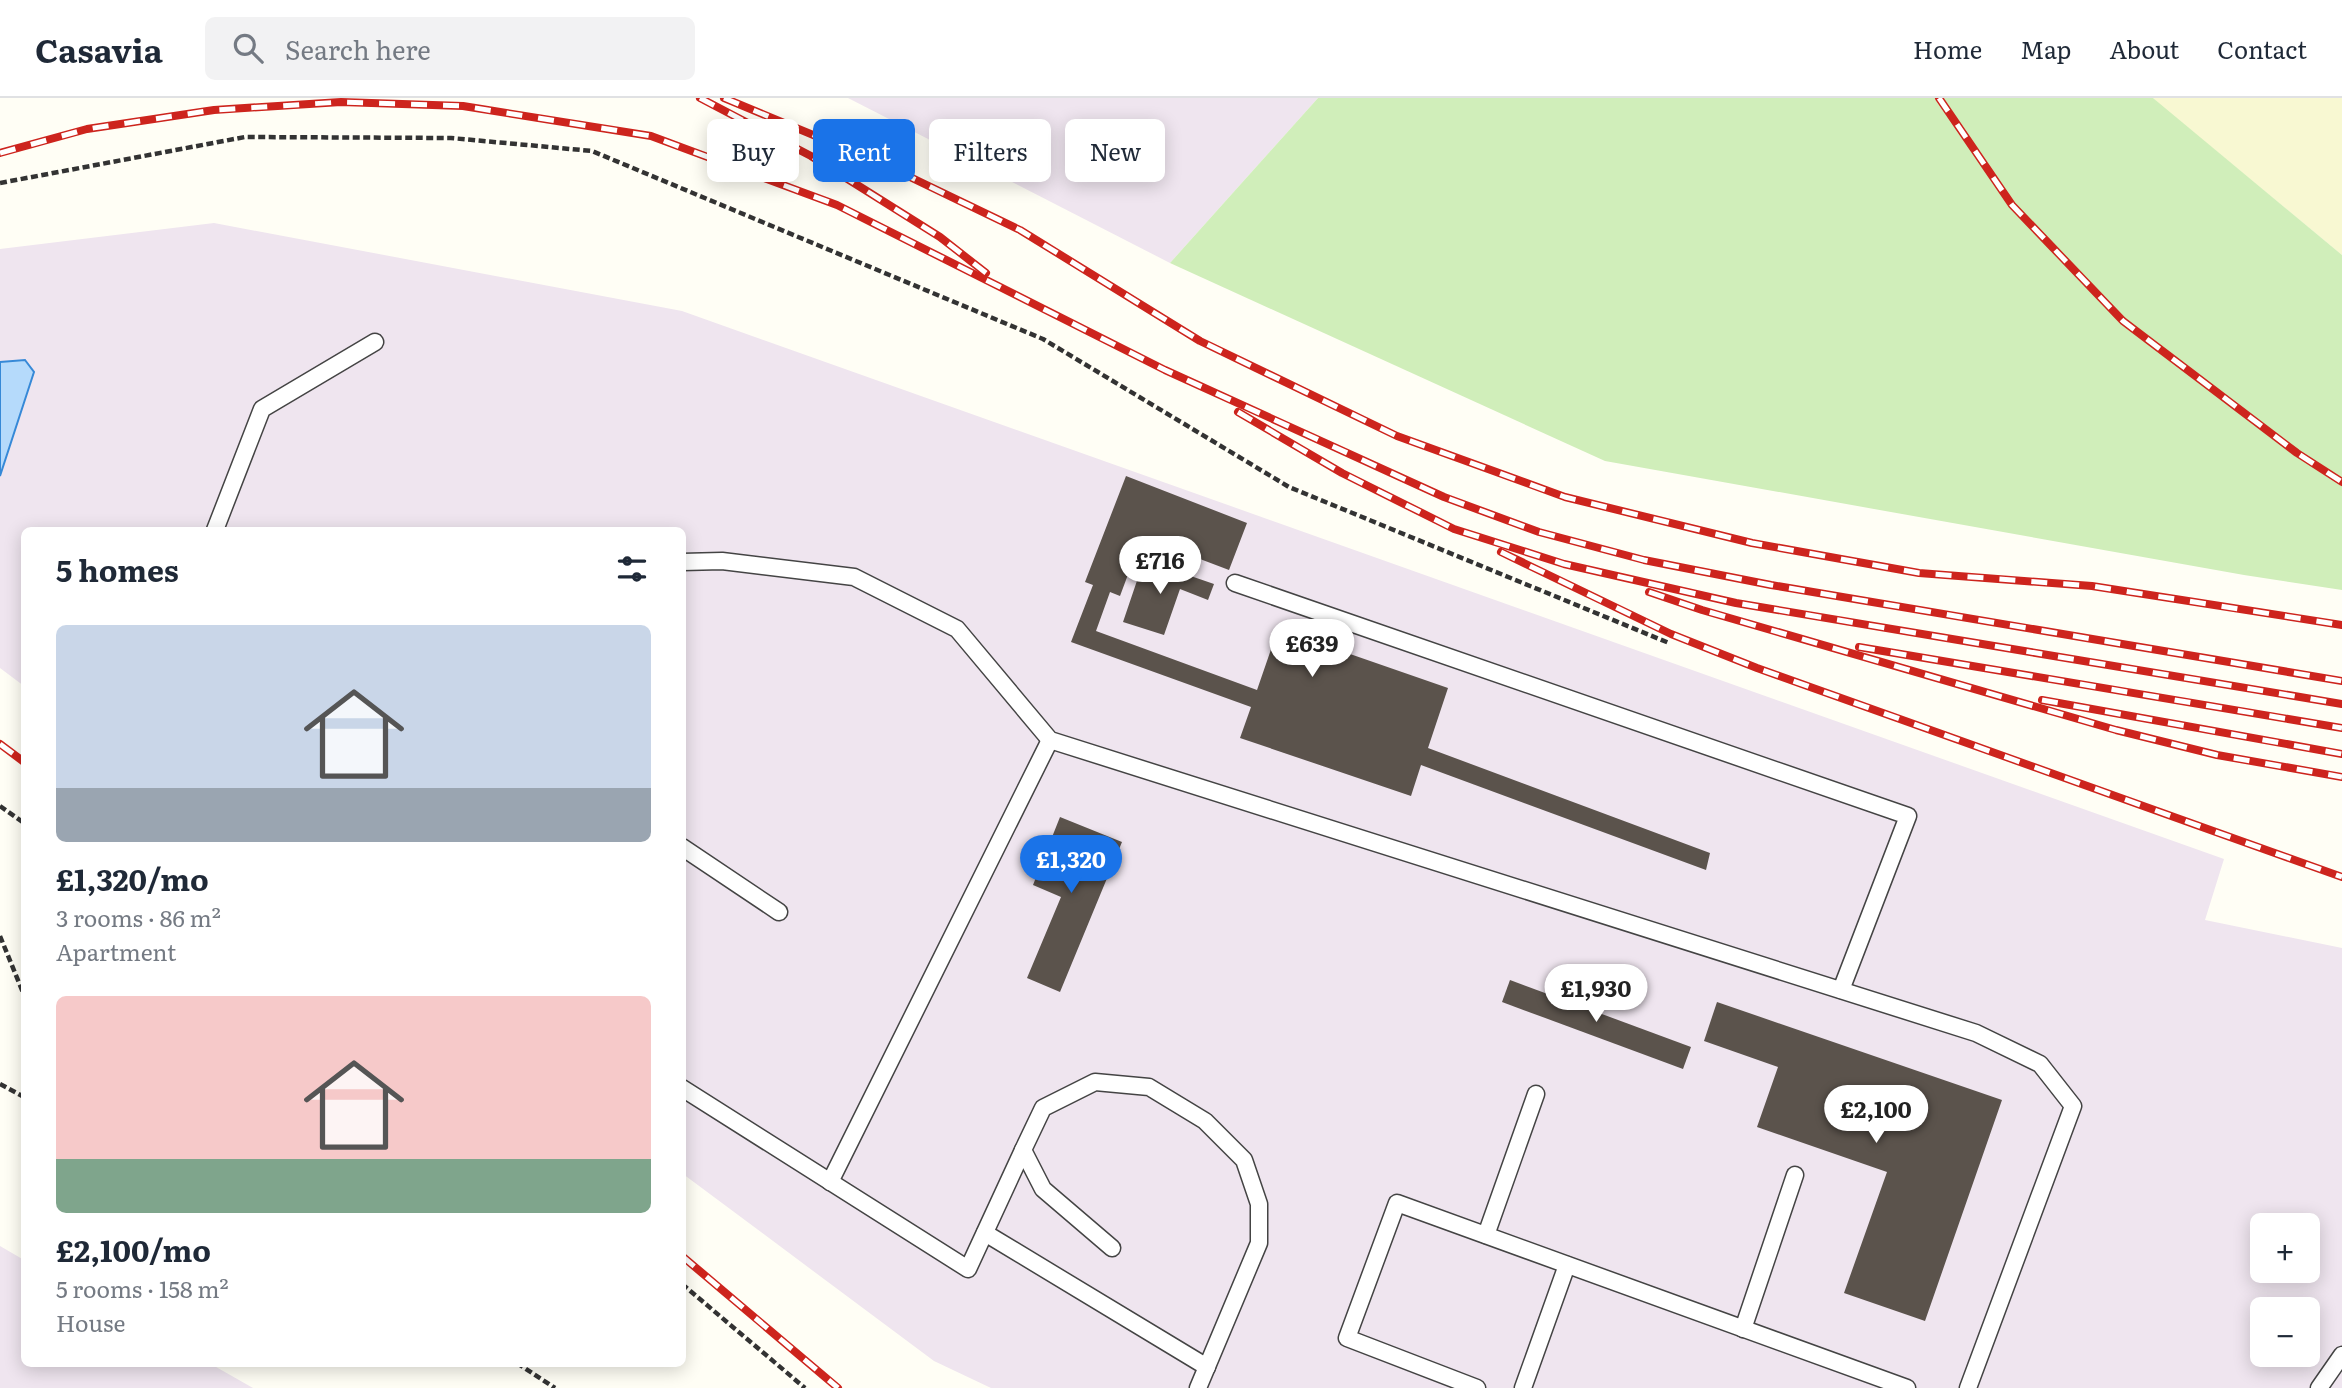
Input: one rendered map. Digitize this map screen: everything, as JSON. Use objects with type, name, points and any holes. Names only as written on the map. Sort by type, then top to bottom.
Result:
[{"type":"lane","points":[[216,527],[262,409],[375,342]]},
{"type":"lane","points":[[686,562],[722,561],[854,577],[957,629],[1050,740],[1976,1033],[2040,1064],[2073,1106],[1968,1388]]},
{"type":"lane","points":[[1236,583],[1908,816],[1841,990]]},
{"type":"lane","points":[[830,1182],[1050,740]]},
{"type":"lane","points":[[686,850],[779,912]]},
{"type":"lane","points":[[686,1091],[968,1269],[1043,1108],[1095,1082],[1149,1087],[1205,1121],[1244,1160],[1259,1204],[1259,1243],[1198,1388]]},
{"type":"lane","points":[[1486,1235],[1536,1094]]},
{"type":"lane","points":[[1023,1150],[1043,1189],[1112,1248]]},
{"type":"lane","points":[[1743,1329],[1795,1175]]},
{"type":"lane","points":[[1477,1388],[1348,1338],[1397,1203],[1905,1388]]},
{"type":"lane","points":[[985,1233],[1207,1367]]},
{"type":"lane","points":[[1522,1388],[1567,1265]]},
{"type":"lane","points":[[2319,1388],[2342,1355]]},
{"type":"path","points":[[0,183],[245,137],[451,138],[592,150],[1042,339],[1289,487],[1669,643]]},
{"type":"path","points":[[0,806],[21,820]]},
{"type":"path","points":[[0,936],[21,988]]},
{"type":"path","points":[[0,1084],[21,1095]]},
{"type":"path","points":[[686,1287],[805,1388]]},
{"type":"path","points":[[523,1367],[555,1388]]},
{"type":"shaded area","points":[[848,98],[1318,98],[1170,263],[1012,182],[1051,182],[1051,119],[929,119],[929,140],[915,132],[915,119],[889,119]]},
{"type":"shaded area","points":[[214,223],[682,311],[2224,859],[2205,920],[2342,948],[2342,1388],[991,1388],[934,1361],[686,1176],[686,527],[21,527],[21,684],[0,668],[0,249]]},
{"type":"shaded area","points":[[0,1246],[21,1258],[21,1367],[216,1367],[253,1388],[0,1388]]},
{"type":"green space","points":[[1318,98],[2153,98],[2342,255],[2342,590],[2244,575],[1605,461],[1170,263]]},
{"type":"green space","points":[[2153,98],[2342,98],[2342,255],[2160,105]]},
{"type":"water","points":[[25,360],[34,372],[0,476],[0,362]]},
{"type":"building","points":[[1126,476],[1247,523],[1229,570],[1142,537],[1120,596],[1110,592],[1096,631],[1257,690],[1278,629],[1448,688],[1428,748],[1710,853],[1706,870],[1421,765],[1411,796],[1240,738],[1251,707],[1071,642],[1093,585],[1085,582]]},
{"type":"building","points":[[1144,560],[1214,584],[1208,600],[1180,589],[1164,635],[1123,622]]},
{"type":"building","points":[[1060,817],[1122,842],[1060,992],[1027,978],[1061,897],[1033,885]]},
{"type":"building","points":[[1510,980],[1691,1047],[1683,1069],[1502,1002]]},
{"type":"building","points":[[1717,1002],[2002,1100],[1925,1321],[1844,1293],[1887,1172],[1757,1127],[1778,1067],[1704,1041]]},
{"type":"railway","points":[[700,98],[811,156],[940,237],[986,273]]},
{"type":"railway","points":[[724,98],[883,164],[1020,230],[1200,341],[1397,436],[1565,497],[1752,543],[1919,573],[2092,586],[2342,625]]},
{"type":"railway","points":[[1939,98],[2012,205],[2123,321],[2297,453],[2342,482]]},
{"type":"railway","points":[[0,153],[87,129],[214,110],[341,102],[463,106],[651,136],[837,205],[1165,370],[1444,497],[1539,532],[1644,560],[1771,585],[2342,681]]},
{"type":"railway","points":[[1238,412],[1342,473],[1454,529],[1564,564],[1736,603],[2342,704]]},
{"type":"railway","points":[[1501,552],[1671,634],[1757,668],[2342,877]]},
{"type":"railway","points":[[1649,592],[1702,610],[2116,730],[2217,755],[2342,777]]},
{"type":"railway","points":[[1859,647],[2342,728]]},
{"type":"railway","points":[[2042,700],[2342,754]]},
{"type":"railway","points":[[0,744],[21,760]]},
{"type":"railway","points":[[686,1259],[838,1388]]}]
